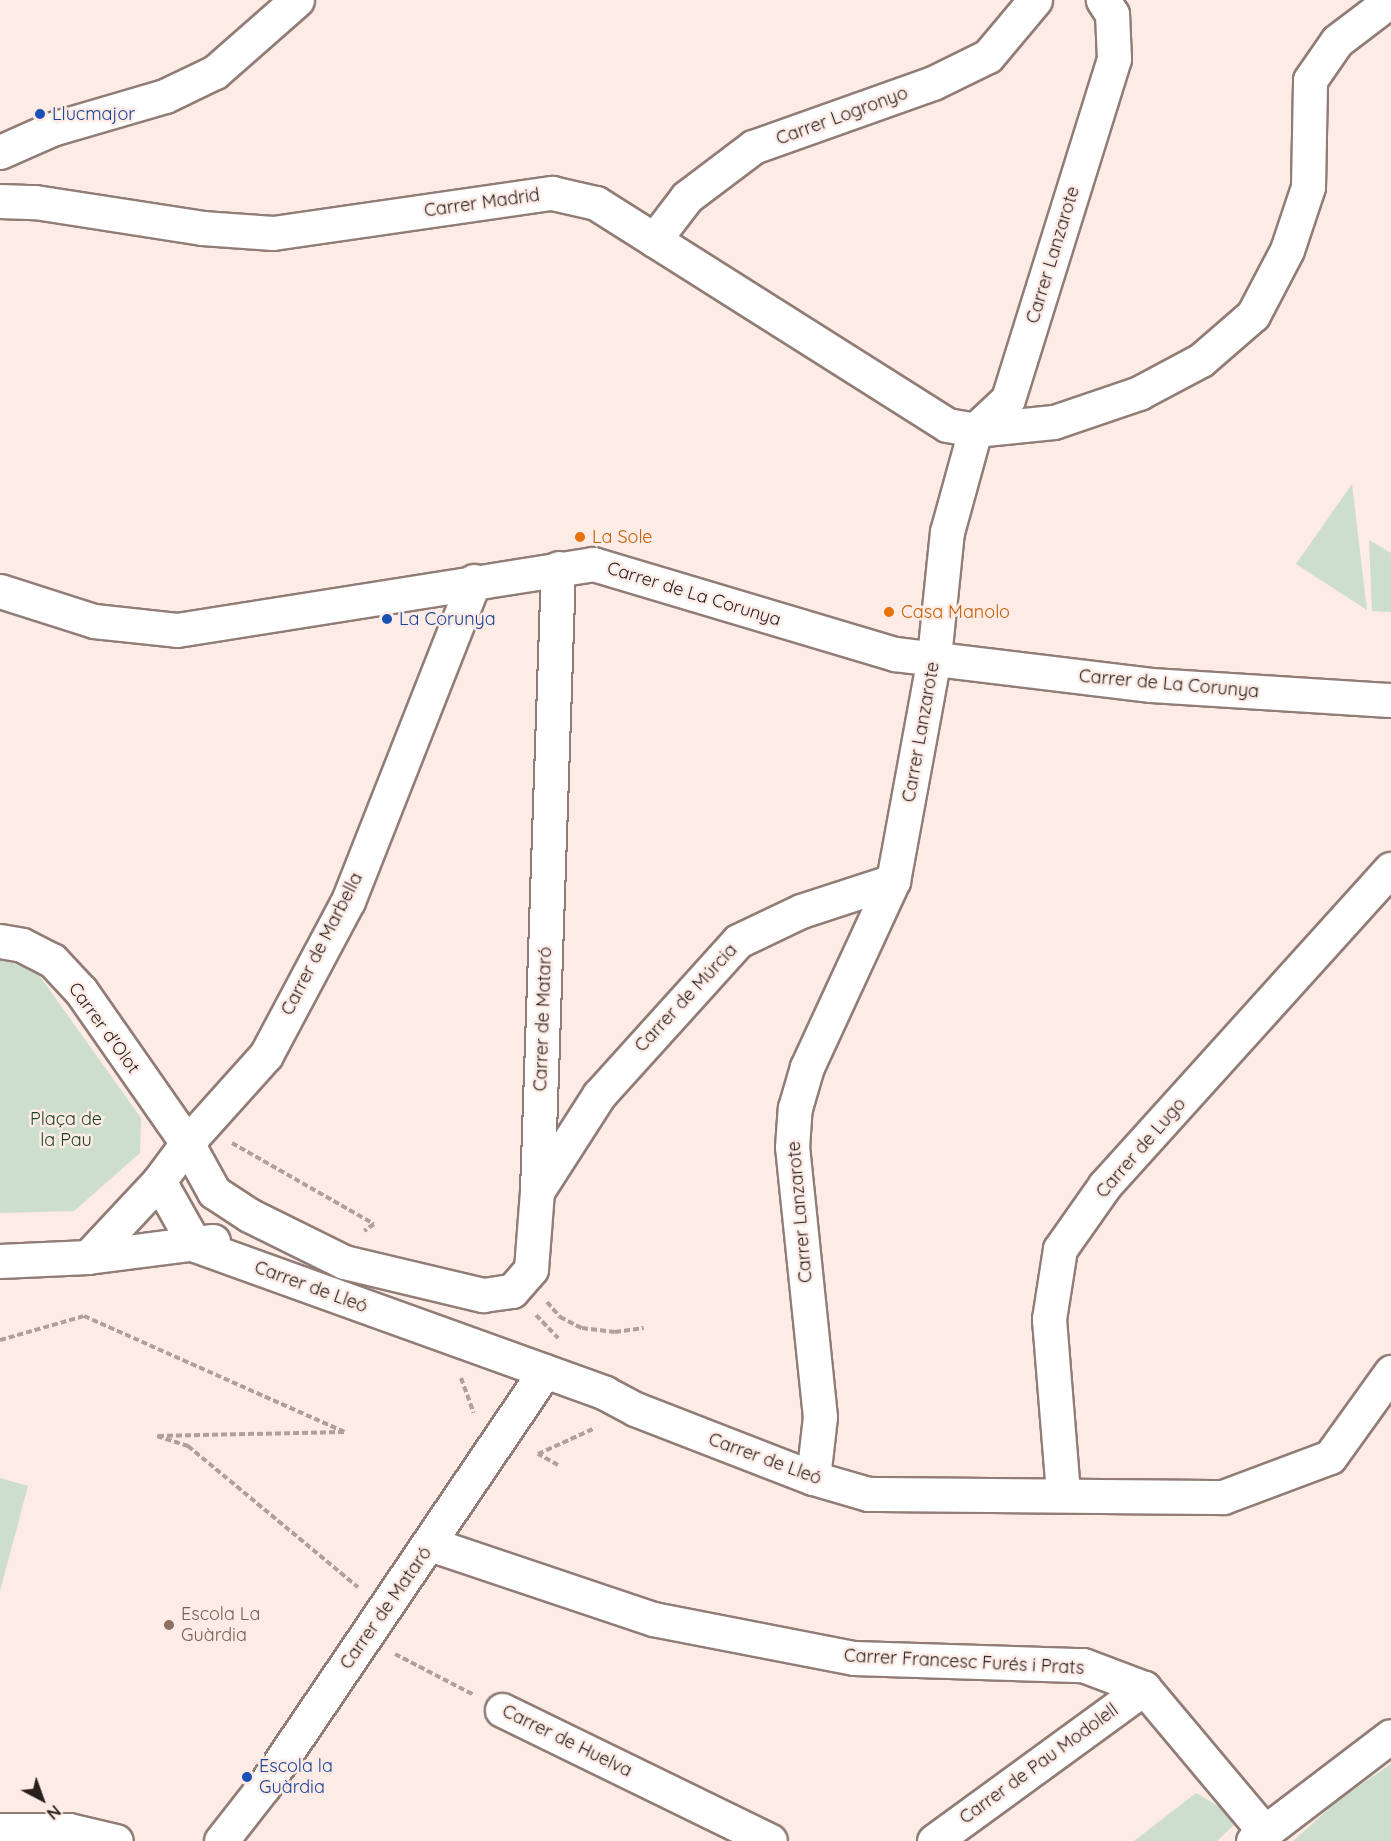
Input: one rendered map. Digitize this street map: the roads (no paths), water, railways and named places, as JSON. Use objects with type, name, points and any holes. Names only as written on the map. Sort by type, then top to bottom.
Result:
[{"type":"street","points":[[0,152],[52,129],[165,96],[215,72],[297,0]]},
{"type":"street","name":"Carrer Logronyo","points":[[654,240],[687,197],[753,147],[933,84],[988,56],[1035,0]]},
{"type":"street","name":"Carrer Lanzarote","points":[[813,1478],[820,1417],[792,1148],[795,1108],[807,1067],[893,881],[934,657],[947,532],[975,430],[1008,399],[1114,59],[1112,14],[1103,0]]},
{"type":"street","name":"Carrer Madrid","points":[[0,201],[35,202],[202,228],[273,233],[552,193],[596,203],[947,425],[975,430],[1054,422],[1140,393],[1201,360],[1253,315],[1287,250],[1308,187],[1310,80],[1337,41],[1391,0]]},
{"type":"street","name":"Carrer de La Corunya","points":[[0,591],[94,621],[177,630],[474,581],[593,564],[895,654],[1151,685],[1391,700]]},
{"type":"street","name":"Carrer de Mataró","points":[[344,1262],[483,1295],[512,1291],[531,1269],[537,1191],[558,568]]},
{"type":"street","name":"Carrer de Marbella","points":[[88,1257],[159,1181],[186,1143],[266,1055],[348,901],[474,581]]},
{"type":"street","name":"Carrer de Lugo","points":[[1063,1493],[1049,1318],[1060,1249],[1105,1185],[1391,868]]},
{"type":"street","name":"Carrer de Múrcia","points":[[537,1191],[599,1095],[738,941],[801,911],[893,881]]},
{"type":"street","name":"Carrer d'Olot","points":[[0,941],[22,945],[52,960],[81,991],[186,1143]]},
{"type":"street","points":[[186,1143],[214,1192],[249,1215],[344,1262]]},
{"type":"street","points":[[159,1181],[195,1245]]},
{"type":"street","points":[[0,1261],[88,1257],[195,1245],[233,1236],[344,1262]]},
{"type":"street","name":"Carrer de Lleó","points":[[195,1245],[604,1393],[635,1409],[813,1478],[868,1494],[1063,1493],[1223,1497],[1330,1457],[1391,1372]]},
{"type":"street","name":"Carrer de Mataró","points":[[221,1841],[430,1544],[544,1371]]},
{"type":"street","name":"Carrer Francesc Furés i Prats","points":[[430,1544],[664,1621],[854,1658],[1083,1665],[1144,1688],[1258,1836]]},
{"type":"street","name":"Carrer de Pau Modolell","points":[[934,1841],[1144,1688]]},
{"type":"street","name":"Carrer de Huelva","points":[[502,1710],[770,1841]]},
{"type":"street","points":[[1258,1836],[1391,1736]]},
{"type":"street","points":[[0,1830],[69,1830],[116,1841]]},
{"type":"place","name":"Llucmajor","points":[[40,114]]},
{"type":"place","name":"La Sole","points":[[580,537]]},
{"type":"place","name":"Casa Manolo","points":[[889,612]]},
{"type":"place","name":"La Corunya","points":[[387,619]]},
{"type":"place","name":"Escola La Guàrdia","points":[[169,1625]]},
{"type":"place","name":"Escola la Guàrdia","points":[[247,1777]]},
{"type":"park label","name":"Plaça de la Pau","points":[[66,1130]]}]
